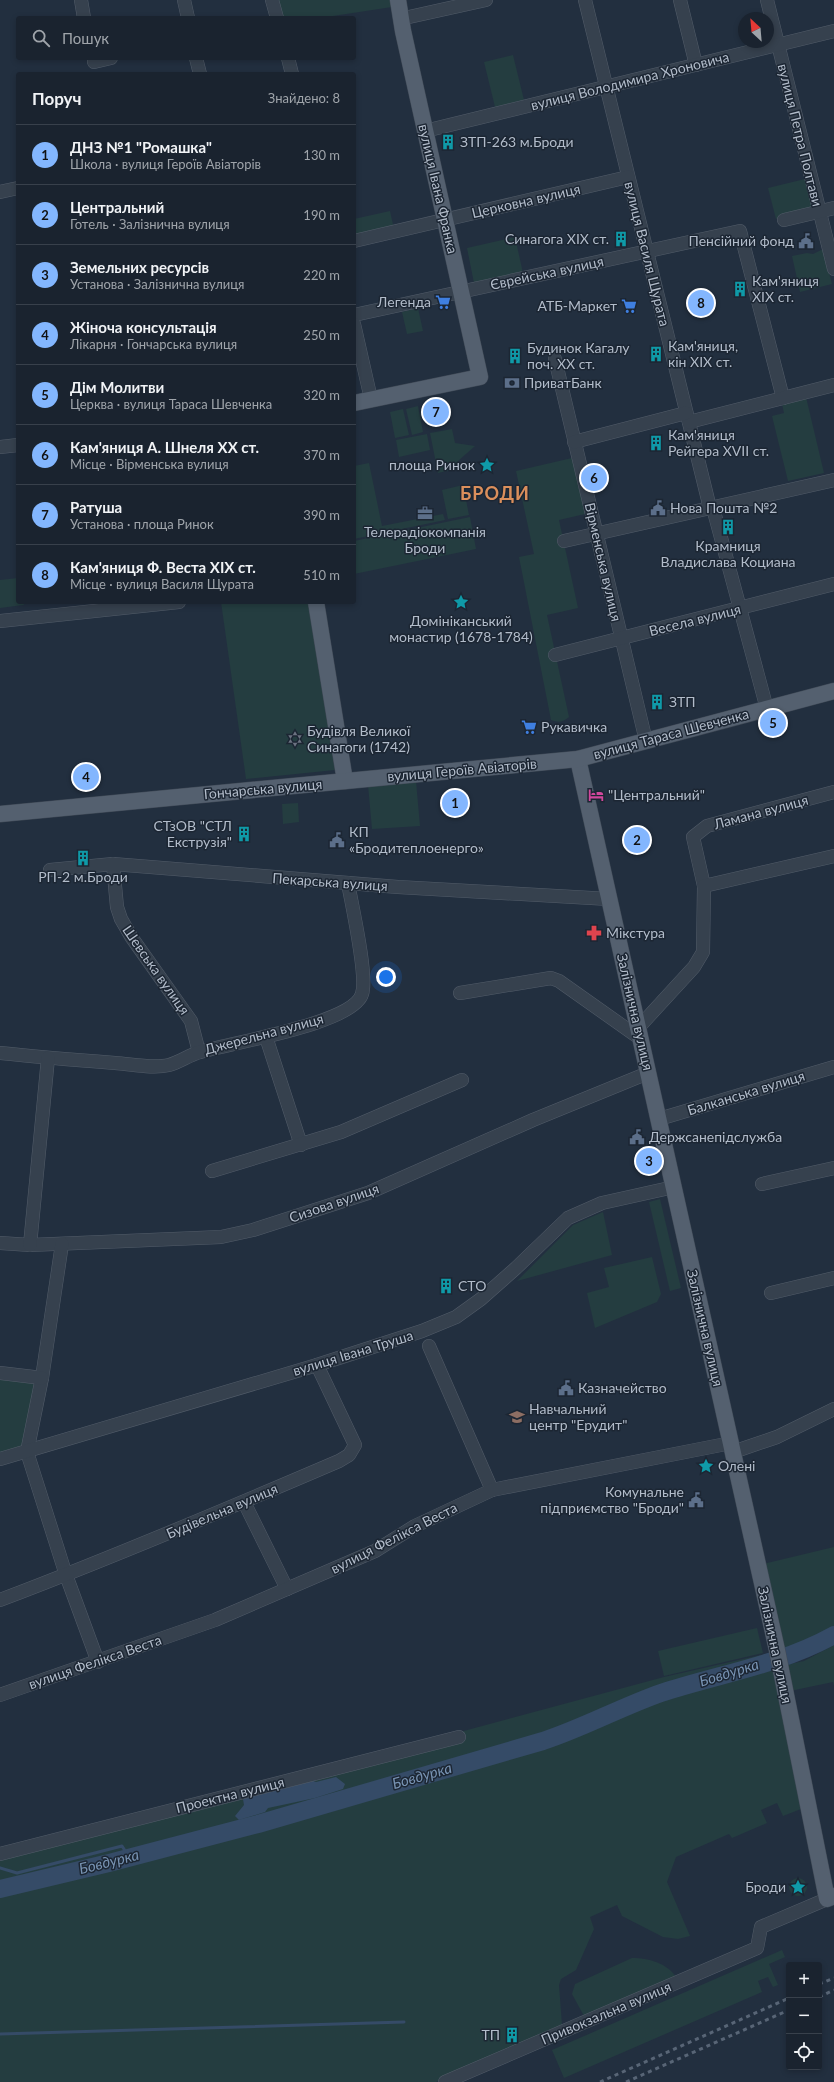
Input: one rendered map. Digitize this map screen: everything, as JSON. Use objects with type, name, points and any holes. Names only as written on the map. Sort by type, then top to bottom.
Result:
[{"type":"main road","name":"вулиця Івана Франка","points":[[371,399],[480,377],[400,19],[398,0]]},
{"type":"main road","points":[[356,403],[371,399]]},
{"type":"main road","points":[[316,604],[346,781]]},
{"type":"main road","name":"вулиця Тараса Шевченка","points":[[578,759],[834,691]]},
{"type":"main road","name":"вулиця Героїв Авіаторів","points":[[346,781],[578,759]]},
{"type":"main road","name":"Залізнична вулиця","points":[[578,759],[779,1657],[830,1897]]},
{"type":"main road","name":"Гончарська вулиця","points":[[0,814],[346,781]]},
{"type":"street","points":[[81,0],[84,16]]},
{"type":"street","points":[[184,0],[188,16]]},
{"type":"street","points":[[272,0],[276,16]]},
{"type":"street","points":[[400,19],[486,0]]},
{"type":"street","name":"вулиця Василя Щурата","points":[[585,0],[688,418],[766,709]]},
{"type":"street","points":[[680,0],[696,65]]},
{"type":"street","name":"вулиця Петра Полтави","points":[[767,0],[834,269]]},
{"type":"street","name":"вулиця Володимира Хроновича","points":[[425,131],[606,88],[834,31]]},
{"type":"street","points":[[95,64],[106,60]]},
{"type":"street","points":[[196,60],[200,72]]},
{"type":"street","points":[[288,60],[292,72]]},
{"type":"street","name":"Церковна вулиця","points":[[356,241],[628,177]]},
{"type":"street","points":[[0,192],[16,188]]},
{"type":"street","points":[[784,220],[834,208]]},
{"type":"street","name":"Єврейська вулиця","points":[[356,315],[740,231],[783,398]]},
{"type":"street","points":[[356,333],[371,399]]},
{"type":"street","name":"Вірменська вулиця","points":[[555,359],[646,741]]},
{"type":"street","points":[[574,442],[783,398],[834,385]]},
{"type":"street","points":[[0,446],[16,445]]},
{"type":"street","points":[[564,541],[834,480]]},
{"type":"street","name":"Весела вулиця","points":[[555,655],[834,584]]},
{"type":"street","points":[[0,621],[160,604]]},
{"type":"street","name":"Ламана вулиця","points":[[704,886],[693,836],[698,832],[707,826],[834,792]]},
{"type":"street","points":[[460,993],[551,978],[559,981],[639,1033],[694,967],[703,952],[704,886],[834,856]]},
{"type":"street","name":"Пекарська вулиця","points":[[50,870],[113,864],[348,883],[610,900]]},
{"type":"street","name":"Шевська вулиця","points":[[113,864],[117,907],[121,919],[132,938],[191,1021],[199,1052]]},
{"type":"street","name":"Джерельна вулиця","points":[[0,1053],[48,1058],[169,1065],[199,1052],[266,1037],[306,1026],[345,1010],[356,1004],[362,995],[362,966],[348,883]]},
{"type":"street","points":[[266,1037],[301,1145]]},
{"type":"street","points":[[30,1245],[48,1058]]},
{"type":"street","name":"Балканська вулиця","points":[[659,1119],[834,1067]]},
{"type":"street","name":"Сизова вулиця","points":[[0,1243],[30,1245],[220,1237],[253,1230],[368,1194],[533,1120],[648,1073]]},
{"type":"street","points":[[212,1171],[341,1132],[462,1080]]},
{"type":"street","points":[[762,1184],[834,1168]]},
{"type":"street","name":"вулиця Івана Труша","points":[[0,1459],[317,1365],[422,1331],[456,1317],[481,1299],[510,1274],[568,1218],[602,1203],[674,1188]]},
{"type":"street","points":[[62,1244],[42,1378],[27,1452],[66,1575],[98,1662]]},
{"type":"street","points":[[771,1293],[834,1278]]},
{"type":"street","points":[[429,1346],[492,1490]]},
{"type":"street","name":"Будівельна вулиця","points":[[0,1600],[66,1575],[244,1502],[349,1456],[355,1445],[317,1365]]},
{"type":"street","points":[[0,1373],[42,1378]]},
{"type":"street","name":"вулиця Фелікса Веста","points":[[0,1695],[215,1620],[375,1551],[415,1526],[492,1490],[732,1448],[777,1437],[834,1409]]},
{"type":"street","points":[[244,1502],[287,1589]]},
{"type":"street","name":"Проектна вулиця","points":[[0,1854],[459,1737]]},
{"type":"street","name":"Привокзальна вулиця","points":[[445,2082],[757,1948],[761,1927],[830,1897]]},
{"type":"green space","points":[[275,0],[391,0],[392,7],[333,16],[279,16]]},
{"type":"green space","points":[[513,55],[524,100],[495,107],[484,62]]},
{"type":"green space","points":[[809,178],[817,209],[776,219],[768,188]]},
{"type":"green space","points":[[390,211],[394,229],[356,238],[356,219]]},
{"type":"green space","points":[[515,237],[523,273],[474,283],[467,248]]},
{"type":"green space","points":[[823,249],[832,284],[800,292],[792,256],[807,253],[813,254]]},
{"type":"green space","points":[[418,308],[423,331],[407,334],[402,312]]},
{"type":"green space","points":[[806,397],[824,473],[788,481],[772,416],[784,413],[782,404]]},
{"type":"green space","points":[[418,406],[423,432],[412,435],[406,409]]},
{"type":"green space","points":[[403,409],[409,435],[395,438],[390,412]]},
{"type":"green space","points":[[452,429],[455,443],[475,446],[458,461],[460,468],[438,473],[430,433]]},
{"type":"green space","points":[[427,434],[430,450],[399,457],[396,440]]},
{"type":"green space","points":[[572,458],[585,514],[559,520],[578,608],[547,615],[569,717],[563,721],[556,722],[551,720],[519,557],[534,554],[516,471]]},
{"type":"green space","points":[[369,463],[382,526],[443,514],[445,520],[356,539],[356,466]]},
{"type":"green space","points":[[463,485],[469,515],[448,519],[442,490]]},
{"type":"green space","points":[[470,517],[476,549],[356,574],[356,541]]},
{"type":"green space","points":[[16,578],[16,604],[25,604],[0,608],[0,580]]},
{"type":"green space","points":[[221,604],[308,604],[335,770],[246,779]]},
{"type":"green space","points":[[416,781],[420,826],[372,829],[368,785]]},
{"type":"green space","points":[[298,803],[299,822],[283,824],[282,804]]},
{"type":"green space","points":[[660,1199],[681,1288],[670,1291],[649,1202]]},
{"type":"green space","points":[[603,1212],[612,1255],[517,1281],[573,1225]]},
{"type":"green space","points":[[652,1257],[661,1294],[657,1302],[595,1328],[587,1293],[609,1287],[604,1268]]},
{"type":"green space","points":[[0,1375],[38,1380],[24,1450],[0,1457]]},
{"type":"green space","points":[[834,1547],[834,1643],[803,1658],[784,1664],[763,1564]]},
{"type":"green space","points":[[757,1628],[763,1653],[664,1676],[658,1651]]},
{"type":"green space","points":[[834,1645],[834,1686],[833,1682],[790,1691],[785,1665],[804,1661]]},
{"type":"green space","points":[[770,1653],[801,1809],[783,1816],[777,1803],[761,1810],[767,1823],[732,1838],[729,1834],[676,1857],[667,1882],[690,1936],[678,1939],[663,1937],[622,1916],[617,1905],[590,1917],[594,1929],[576,1970],[561,1979],[559,1985],[562,2025],[549,2035],[436,2082],[0,2082],[0,1856],[664,1677]]},
{"type":"green space","points":[[798,1878],[804,1881],[807,1887],[804,1893],[798,1896],[792,1893],[789,1887],[792,1881]]},
{"type":"green space","points":[[782,1950],[785,1957],[769,1964],[778,1985],[773,1987],[768,1977],[758,1981],[762,1992],[564,2078],[552,2050]]},
{"type":"green space","points":[[632,1958],[657,1962],[668,1968],[676,1977],[584,2016],[572,1994],[575,1984]]},
{"type":"water","points":[[336,1777],[345,1784],[343,1789],[315,1798],[268,1808],[265,1812],[239,1820],[235,1816],[244,1805],[243,1799],[311,1780],[316,1782]]},
{"type":"waterway","name":"Бовдурка","points":[[0,1889],[109,1863],[258,1824],[543,1741],[661,1693],[771,1662],[834,1635]]},
{"type":"waterway","points":[[0,1868],[17,1873],[122,1846],[129,1857]]},
{"type":"waterway","points":[[0,2034],[404,2022]]},
{"type":"railway","points":[[822,1983],[834,1978]]},
{"type":"railway","points":[[822,1996],[834,1990]]},
{"type":"railway","points":[[600,2082],[786,1999]]},
{"type":"railway","points":[[626,2082],[786,2011]]},
{"type":"place","name":"ЗТП-263 м.Броди","points":[[448,142]]},
{"type":"place","name":"Синагога XIX ст.","points":[[621,239]]},
{"type":"place","name":"Пенсійний фонд","points":[[806,241]]},
{"type":"place","name":"Кам'яниця XIX ст.","points":[[740,289]]},
{"type":"place","name":"Легенда","points":[[443,302]]},
{"type":"place","name":"Кам'яниця Ф. Веста XIX ст.","points":[[701,303]]},
{"type":"place","name":"АТБ-Маркет","points":[[629,306]]},
{"type":"place","name":"Кам'яниця, кін XIX ст.","points":[[656,354]]},
{"type":"place","name":"Будинок Кагалу поч. XX ст.","points":[[515,356]]},
{"type":"place","name":"ПриватБанк","points":[[512,383]]},
{"type":"place","name":"Ратуша","points":[[436,412]]},
{"type":"place","name":"Кам'яниця Рейгера XVII ст.","points":[[656,443]]},
{"type":"place","name":"площа Ринок","points":[[487,465]]},
{"type":"place","name":"Кам'яниця А. Шнеля XX cт.","points":[[594,478]]},
{"type":"place","name":"Нова Пошта №2","points":[[658,508]]},
{"type":"place","name":"Телерадіокомпанія Броди","points":[[425,513]]},
{"type":"place","name":"Крамниця Владислава Коциана","points":[[728,527]]},
{"type":"place","name":"Домініканський монастир (1678-1784)","points":[[461,602]]},
{"type":"place","name":"ЗТП","points":[[657,702]]},
{"type":"place","name":"Дім Молитви","points":[[773,723]]},
{"type":"place","name":"Рукавичка","points":[[529,727]]},
{"type":"place","name":"Будівля Великої Синагоги (1742)","points":[[295,739]]},
{"type":"place","name":"Жіноча консультація","points":[[86,777]]},
{"type":"place","name":"\"Центральний\"","points":[[596,795]]},
{"type":"place","name":"ДНЗ №1 \"Ромашка\"","points":[[455,803]]},
{"type":"place","name":"СТзОВ \"СТЛ Екструзія\"","points":[[244,834]]},
{"type":"place","name":"КП «Бродитеплоенерго»","points":[[337,840]]},
{"type":"place","name":"Центральний","points":[[637,840]]},
{"type":"place","name":"РП-2 м.Броди","points":[[83,858]]},
{"type":"place","name":"Мікстура","points":[[594,933]]},
{"type":"place","name":"Держсанепідслужба","points":[[637,1137]]},
{"type":"place","name":"Земельних ресурсів","points":[[649,1161]]},
{"type":"place","name":"СТО","points":[[446,1286]]},
{"type":"place","name":"Казначейство","points":[[566,1388]]},
{"type":"place","name":"Навчальний центр \"Ерудит\"","points":[[517,1417]]},
{"type":"place","name":"Олені","points":[[706,1466]]},
{"type":"place","name":"Комунальне підприємство \"Броди\"","points":[[696,1500]]},
{"type":"place","name":"Броди","points":[[798,1887]]},
{"type":"place","name":"ТП","points":[[512,2035]]},
{"type":"district","name":"БРОДИ","points":[[495,494]]}]
